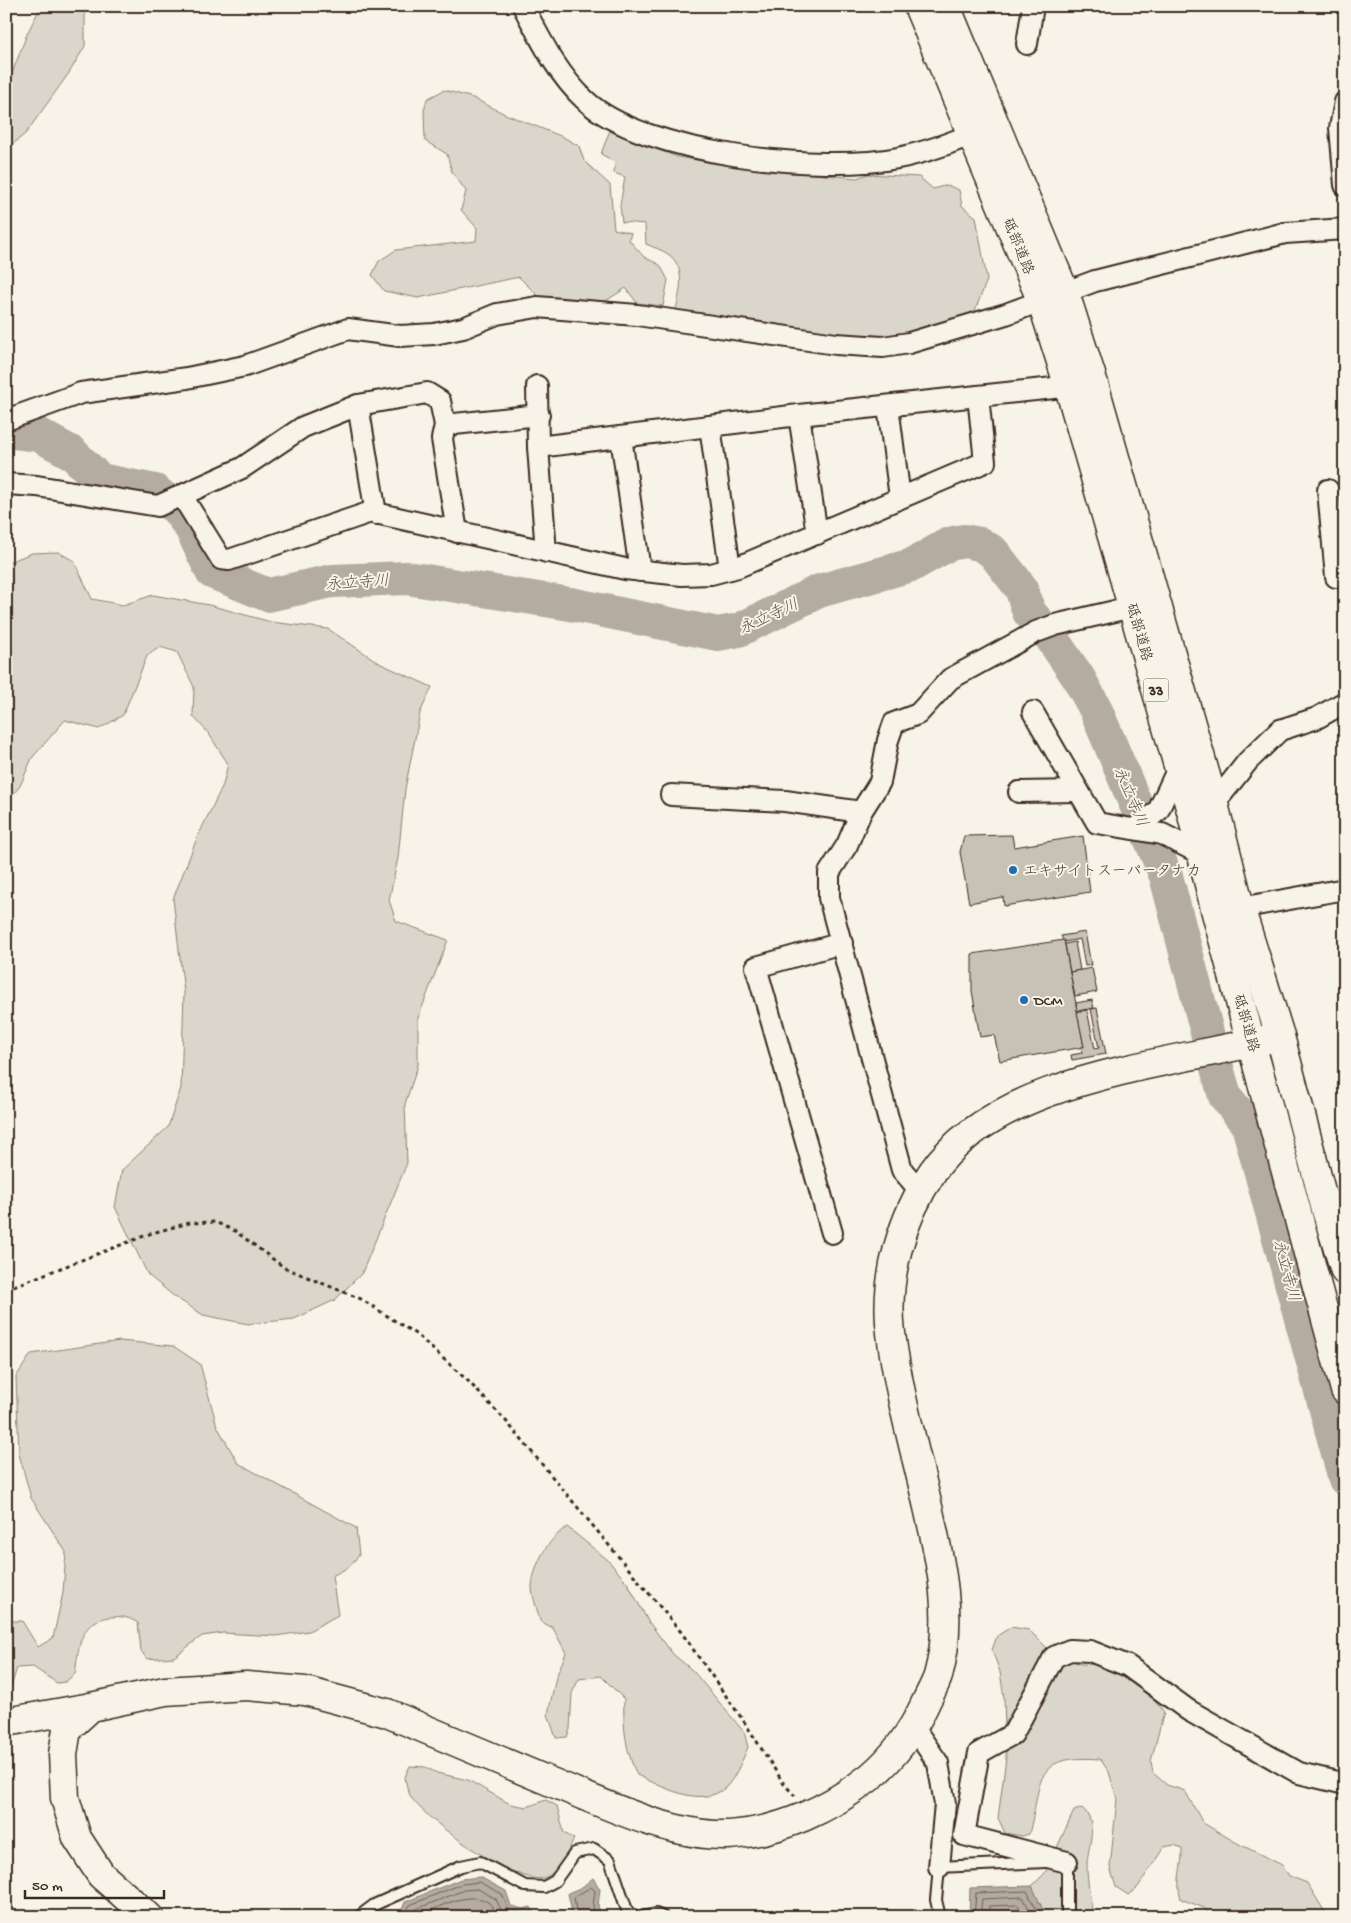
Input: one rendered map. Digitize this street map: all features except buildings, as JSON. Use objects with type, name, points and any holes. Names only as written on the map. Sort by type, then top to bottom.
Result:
[{"type":"main road","name":"砥部道路","points":[[918,6],[985,129]]},
{"type":"main road","name":"砥部道路","points":[[946,6],[985,129],[1053,297],[1082,385],[1202,807],[1228,910],[1253,1044],[1345,1390]]},
{"type":"main road","name":"砥部道路","points":[[1082,385],[1132,607],[1178,768],[1202,807],[1201,854],[1228,910],[1280,1036],[1326,1210],[1345,1271]]},
{"type":"main road","points":[[6,1722],[165,1691],[246,1686],[306,1691],[386,1713],[628,1814],[675,1828],[726,1835],[769,1829],[812,1814],[848,1794],[883,1766],[914,1728],[938,1677],[946,1625],[943,1571],[899,1379],[890,1329],[892,1273],[908,1216],[934,1169],[971,1132],[1015,1106],[1071,1083],[1253,1044],[1280,1036]]},
{"type":"main road","points":[[90,1707],[68,1729],[63,1754],[65,1798],[77,1838],[101,1875],[149,1917]]},
{"type":"street","points":[[523,6],[556,68],[586,102],[625,126],[669,143],[733,156],[835,164],[898,158],[985,129]]},
{"type":"street","points":[[1027,44],[1034,6]]},
{"type":"street","points":[[1345,102],[1340,128],[1345,185]]},
{"type":"street","points":[[6,420],[81,393],[187,378],[245,366],[348,329],[400,336],[434,334],[463,328],[497,314],[537,307],[638,315],[836,344],[883,347],[909,343],[1053,297],[1095,281],[1285,233],[1345,229]]},
{"type":"street","points":[[538,448],[710,426],[1082,385]]},
{"type":"street","points":[[537,386],[539,415],[538,448],[546,552]]},
{"type":"street","points":[[6,484],[172,500],[242,468],[303,428],[358,405],[428,393],[440,401],[445,425],[442,439],[457,532]]},
{"type":"street","points":[[172,500],[221,559],[229,560],[371,512],[546,552],[640,571],[682,575],[712,574],[730,569],[816,534],[985,462],[978,396]]},
{"type":"street","points":[[358,405],[376,514]]},
{"type":"street","points":[[888,406],[900,498]]},
{"type":"street","points":[[445,425],[539,415]]},
{"type":"street","points":[[799,416],[816,534]]},
{"type":"street","points":[[710,426],[730,569]]},
{"type":"street","points":[[621,437],[640,571]]},
{"type":"street","points":[[1328,490],[1336,577],[1345,576]]},
{"type":"street","points":[[921,1192],[902,1170],[829,898],[829,874],[847,845],[861,812],[880,782],[888,740],[894,723],[918,714],[950,679],[1036,632],[1054,625],[1132,607]]},
{"type":"street","points":[[1202,807],[1280,730],[1317,718],[1345,702]]},
{"type":"street","points":[[1033,712],[1097,823],[1162,834],[1201,854]]},
{"type":"street","points":[[1134,829],[1158,811],[1178,768]]},
{"type":"street","points":[[1019,792],[1078,791]]},
{"type":"street","points":[[671,795],[785,802],[861,812]]},
{"type":"street","points":[[1228,910],[1345,889]]},
{"type":"street","points":[[832,1234],[756,967],[842,943]]},
{"type":"street","points":[[1067,1862],[964,1835],[979,1753],[1012,1734],[1054,1657],[1070,1650],[1090,1651],[1128,1666],[1188,1710],[1299,1774],[1345,1784]]},
{"type":"street","points":[[914,1728],[938,1764],[945,1804],[939,1867]]},
{"type":"lane","points":[[358,1917],[374,1905],[460,1866],[480,1862],[525,1886],[544,1887],[555,1881],[575,1853],[594,1849],[610,1860],[628,1913],[640,1917],[656,1914],[662,1917]]},
{"type":"lane","points":[[940,1917],[936,1900],[939,1867],[1067,1862],[1067,1917]]},
{"type":"path","points":[[6,1289],[152,1233],[189,1223],[216,1222],[234,1231],[285,1268],[361,1299],[417,1335],[467,1380],[506,1421],[675,1624],[745,1723],[784,1784],[812,1814]]},
{"type":"shaded area","points":[[41,6],[76,6],[85,14],[85,46],[69,73],[26,133],[6,150],[6,89],[27,34]]},
{"type":"shaded area","points":[[444,90],[473,98],[505,114],[563,137],[579,146],[584,161],[610,185],[614,229],[631,233],[629,240],[644,257],[660,265],[668,280],[663,306],[637,303],[626,288],[604,302],[539,297],[519,277],[418,298],[384,291],[372,275],[379,261],[396,250],[476,241],[477,228],[461,210],[466,191],[452,172],[447,154],[425,141],[424,111],[427,99]]},
{"type":"shaded area","points":[[610,130],[677,157],[751,168],[857,178],[868,174],[919,177],[933,189],[947,185],[959,190],[962,206],[976,217],[987,280],[972,318],[884,341],[675,314],[680,274],[674,260],[668,254],[646,244],[645,224],[622,222],[620,205],[625,177],[614,173],[615,162],[601,154]]},
{"type":"shaded area","points":[[58,552],[74,561],[92,599],[123,605],[153,595],[209,605],[271,622],[328,629],[381,664],[432,687],[420,713],[405,789],[398,858],[389,900],[396,921],[448,940],[418,1018],[418,1065],[405,1104],[407,1163],[362,1273],[335,1300],[294,1319],[248,1324],[203,1315],[175,1297],[148,1275],[115,1207],[122,1170],[168,1127],[181,1088],[184,992],[173,899],[197,838],[223,785],[228,764],[209,734],[193,716],[194,687],[177,652],[160,647],[147,656],[123,715],[99,729],[65,720],[32,758],[20,786],[6,803],[6,563],[32,553]]},
{"type":"shaded area","points":[[120,1341],[173,1346],[200,1364],[217,1426],[238,1463],[356,1528],[359,1555],[349,1567],[332,1576],[338,1615],[309,1631],[276,1636],[223,1633],[202,1636],[174,1657],[147,1659],[141,1651],[138,1623],[125,1617],[100,1619],[92,1623],[82,1636],[75,1674],[65,1682],[57,1683],[33,1667],[17,1668],[10,1690],[6,1692],[6,1621],[22,1621],[38,1647],[53,1638],[63,1593],[66,1552],[31,1498],[19,1454],[16,1377],[31,1354]]},
{"type":"shaded area","points":[[567,1527],[608,1560],[628,1584],[648,1621],[673,1654],[693,1671],[744,1732],[748,1747],[741,1763],[728,1785],[715,1794],[692,1796],[681,1794],[637,1775],[626,1738],[624,1699],[601,1676],[579,1679],[572,1693],[570,1729],[567,1737],[556,1738],[548,1714],[556,1677],[566,1653],[553,1628],[540,1621],[532,1586],[536,1569],[543,1553],[554,1538]]},
{"type":"shaded area","points":[[1011,1627],[1029,1630],[1047,1648],[1080,1664],[1106,1665],[1155,1700],[1164,1712],[1151,1761],[1153,1773],[1167,1785],[1185,1791],[1203,1823],[1237,1843],[1282,1865],[1289,1876],[1307,1883],[1328,1917],[1211,1917],[1204,1908],[1181,1899],[1179,1880],[1182,1848],[1174,1845],[1164,1847],[1138,1887],[1128,1895],[1116,1887],[1110,1867],[1117,1799],[1109,1772],[1100,1759],[1062,1761],[1051,1767],[1044,1775],[1039,1786],[1029,1834],[1022,1836],[1005,1833],[998,1818],[1006,1758],[1004,1698],[1000,1672],[992,1650],[997,1636]]},
{"type":"shaded area","points":[[410,1766],[425,1767],[437,1773],[468,1780],[510,1804],[527,1807],[546,1800],[557,1806],[564,1833],[574,1839],[559,1867],[544,1878],[531,1878],[493,1862],[451,1834],[418,1806],[410,1795],[405,1777]]},
{"type":"shaded area","points":[[1082,1808],[1087,1814],[1091,1828],[1087,1866],[1093,1917],[1046,1917],[1032,1886],[1045,1873],[1074,1811]]},
{"type":"water","points":[[480,1877],[506,1891],[511,1906],[523,1909],[531,1907],[536,1917],[394,1917],[401,1912],[405,1902],[461,1879]]},
{"type":"water","points":[[593,1878],[600,1889],[598,1906],[602,1917],[573,1917],[568,1893],[582,1887]]},
{"type":"water","points":[[1032,1886],[1046,1917],[969,1917],[970,1888]]},
{"type":"waterway","name":"永立寺川","points":[[6,431],[39,435],[72,453],[100,480],[155,491],[177,509],[191,528],[212,572],[268,595],[332,581],[407,578],[570,604],[718,634],[739,630],[819,591],[912,565],[949,544],[964,541],[980,544],[993,552],[1021,588],[1029,612],[1050,636],[1078,677],[1095,708],[1166,876],[1208,1036]]},
{"type":"waterway","name":"永立寺川","points":[[1217,1068],[1225,1096],[1248,1125],[1345,1479]]},
{"type":"place","name":"エキサイトスーパータナカ","points":[[1013,870]]},
{"type":"place","name":"DCM","points":[[1024,1000]]}]
